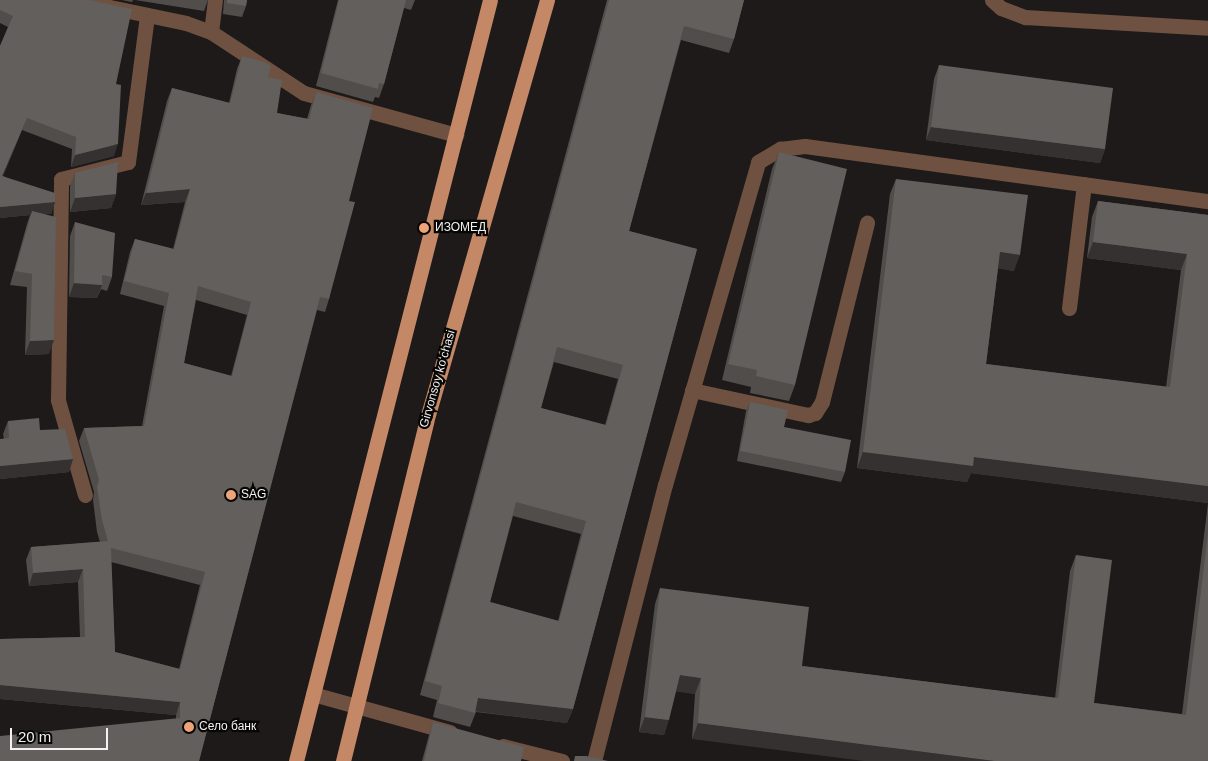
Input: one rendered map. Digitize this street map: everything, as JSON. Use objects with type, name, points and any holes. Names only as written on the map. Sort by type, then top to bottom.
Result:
[{"type":"main road","points":[[296,761],[490,0]]},
{"type":"main road","name":"Girvonsoy koʻchasi","points":[[343,761],[426,422],[547,0]]},
{"type":"street","points":[[76,0],[186,24],[211,32],[304,93],[456,135]]},
{"type":"street","points":[[211,32],[215,0]]},
{"type":"street","points":[[992,0],[1000,8],[1025,17],[1208,28]]},
{"type":"street","points":[[85,496],[58,400],[61,179],[128,162],[147,15]]},
{"type":"street","points":[[594,761],[665,486],[758,162],[780,149],[805,146],[1208,201]]},
{"type":"street","points":[[1069,308],[1084,184]]},
{"type":"street","points":[[692,390],[808,415],[815,413],[822,402],[867,223]]},
{"type":"street","points":[[313,694],[469,737]]},
{"type":"street","points":[[488,742],[562,761]]},
{"type":"building","points":[[0,0],[89,0],[132,9],[116,84],[121,85],[118,144],[75,155],[76,137],[27,118],[2,176],[55,193],[55,202],[0,207],[0,46],[13,16],[0,10]]},
{"type":"building","points":[[227,0],[247,0],[246,6],[227,3]]},
{"type":"building","points":[[339,0],[406,0],[384,84],[379,83],[378,89],[321,73]]},
{"type":"building","points":[[609,0],[744,0],[734,39],[684,26],[629,231],[697,249],[573,709],[478,698],[475,713],[438,703],[442,686],[425,681]],"holes":[[[557,347],[623,365],[606,425],[541,408]],[[516,502],[586,521],[559,621],[490,602]]]},
{"type":"building","points":[[242,56],[271,66],[268,77],[282,80],[277,113],[309,119],[316,92],[373,108],[349,201],[355,202],[329,299],[320,297],[199,761],[0,761],[0,736],[180,718],[180,702],[0,685],[0,639],[85,637],[83,569],[33,573],[31,547],[108,541],[102,520],[97,487],[99,480],[84,428],[144,426],[169,293],[124,281],[135,239],[174,249],[190,189],[146,193],[172,88],[230,103]],"holes":[[[198,286],[251,302],[232,376],[184,363]],[[111,548],[205,572],[180,669],[115,652]]]},
{"type":"building","points":[[939,65],[1113,88],[1105,149],[931,127]]},
{"type":"building","points":[[779,152],[847,169],[795,385],[756,376],[757,370],[728,364]]},
{"type":"building","points":[[118,162],[116,194],[75,198],[75,173]]},
{"type":"building","points":[[896,179],[1028,195],[1020,255],[1000,252],[986,364],[1170,387],[1187,254],[1093,242],[1098,201],[1208,215],[1208,486],[974,457],[973,466],[863,452]]},
{"type":"building","points":[[32,211],[56,217],[54,340],[30,341],[32,274],[15,271]]},
{"type":"building","points":[[75,222],[115,233],[112,277],[102,275],[102,285],[74,283]]},
{"type":"building","points":[[750,402],[788,410],[784,427],[851,440],[845,472],[740,451]]},
{"type":"building","points":[[39,418],[40,430],[65,429],[73,459],[0,466],[0,439],[9,438],[8,421]]},
{"type":"building","points":[[1208,533],[1208,761],[994,761],[698,723],[701,678],[680,675],[669,720],[645,717],[660,588],[809,607],[802,666],[1058,698],[1076,555],[1112,560],[1094,703],[1186,715]]},
{"type":"building","points":[[433,722],[524,747],[521,761],[424,761]]},
{"type":"building","points":[[575,756],[586,756],[608,761],[574,761]]},
{"type":"place","name":"ИЗОМЕД","points":[[424,228]]},
{"type":"place","name":"SAG","points":[[231,495]]},
{"type":"place","name":"Село банк","points":[[189,727]]}]
